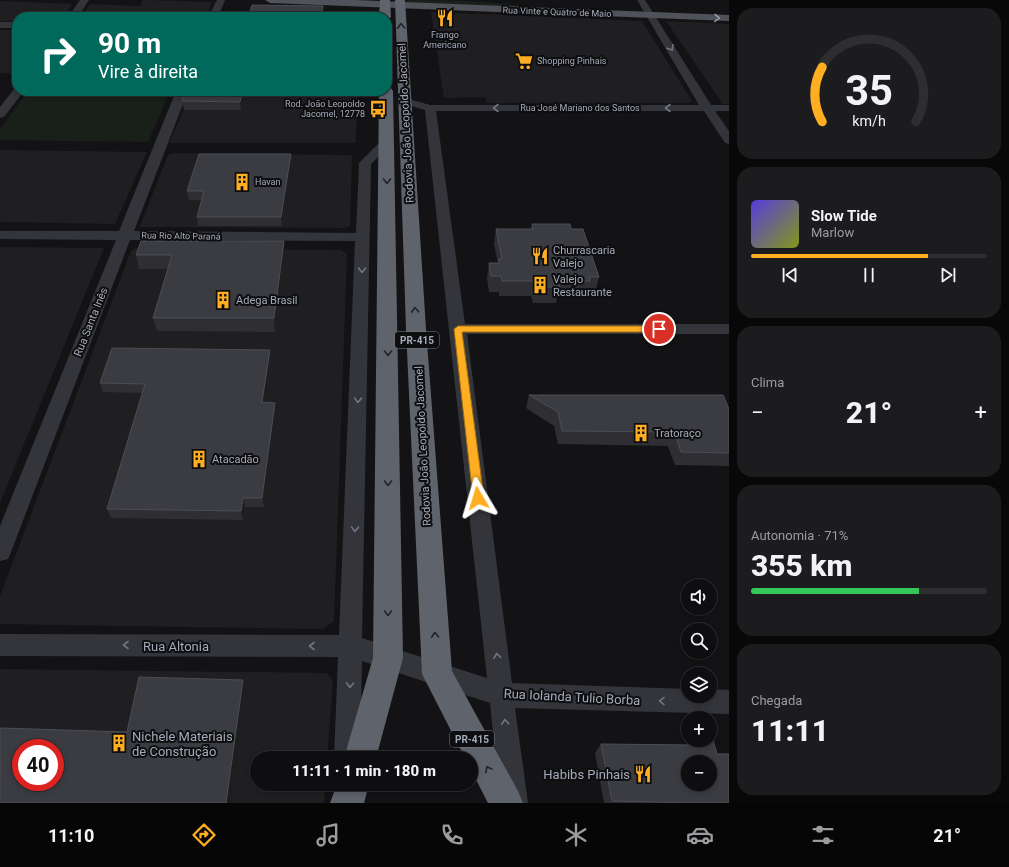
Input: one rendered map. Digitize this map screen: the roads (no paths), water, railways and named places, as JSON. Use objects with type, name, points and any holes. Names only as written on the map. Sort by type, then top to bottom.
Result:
[{"type":"highway","name":"Rodovia João Leopoldo Jacomel","points":[[391,5],[405,101],[416,329],[437,674],[506,803]]},
{"type":"highway","name":"Rodovia João Leopoldo Jacomel","points":[[362,751],[388,658],[386,96]]},
{"type":"highway","points":[[346,803],[350,791]]},
{"type":"main road","name":"Rua Vinte e Quatro de Maio","points":[[270,0],[729,18]]},
{"type":"main road","name":"Rua Vinte e Quatro de Maio","points":[[464,0],[525,4],[534,3],[537,0]]},
{"type":"main road","points":[[542,0],[552,8],[568,12]]},
{"type":"street","points":[[77,12],[86,0]]},
{"type":"street","points":[[215,12],[221,0]]},
{"type":"street","points":[[642,0],[707,108],[729,140]]},
{"type":"street","points":[[0,25],[12,25]]},
{"type":"street","points":[[0,115],[14,96]]},
{"type":"street","name":"Rua Santa Inês","points":[[0,552],[180,96]]},
{"type":"street","name":"Rua José Mariano dos Santos","points":[[405,101],[430,108],[729,108]]},
{"type":"street","points":[[430,108],[458,329],[514,803]]},
{"type":"street","name":"Rodovia João Leopoldo Jacomel","points":[[347,751],[365,163],[387,142]]},
{"type":"street","name":"Rua Rio Alto Paraná","points":[[0,235],[363,238]]},
{"type":"street","points":[[458,329],[729,329]]},
{"type":"street","name":"Rua Altonia","points":[[0,645],[351,646]]},
{"type":"street","name":"Rua Iolanda Tulio Borba","points":[[351,646],[502,695],[554,698],[729,702]]},
{"type":"street","points":[[346,791],[346,803]]},
{"type":"place","name":"Frango Americano","points":[[445,18]]},
{"type":"place","name":"Shopping Pinhais","points":[[524,61]]},
{"type":"place","name":"Rod. João Leopoldo Jacomel, 12778","points":[[378,109]]},
{"type":"place","name":"Havan","points":[[242,182]]},
{"type":"place","name":"Churrascaria Valejo","points":[[540,256]]},
{"type":"place","name":"Valejo Restaurante","points":[[540,285]]},
{"type":"place","name":"Adega Brasil","points":[[223,300]]},
{"type":"place","name":"Tratoraço","points":[[641,433]]},
{"type":"place","name":"Atacadão","points":[[199,459]]},
{"type":"place","name":"Nichele Materiais de Construção","points":[[119,743]]},
{"type":"place","name":"Habibs Pinhais","points":[[643,774]]}]
